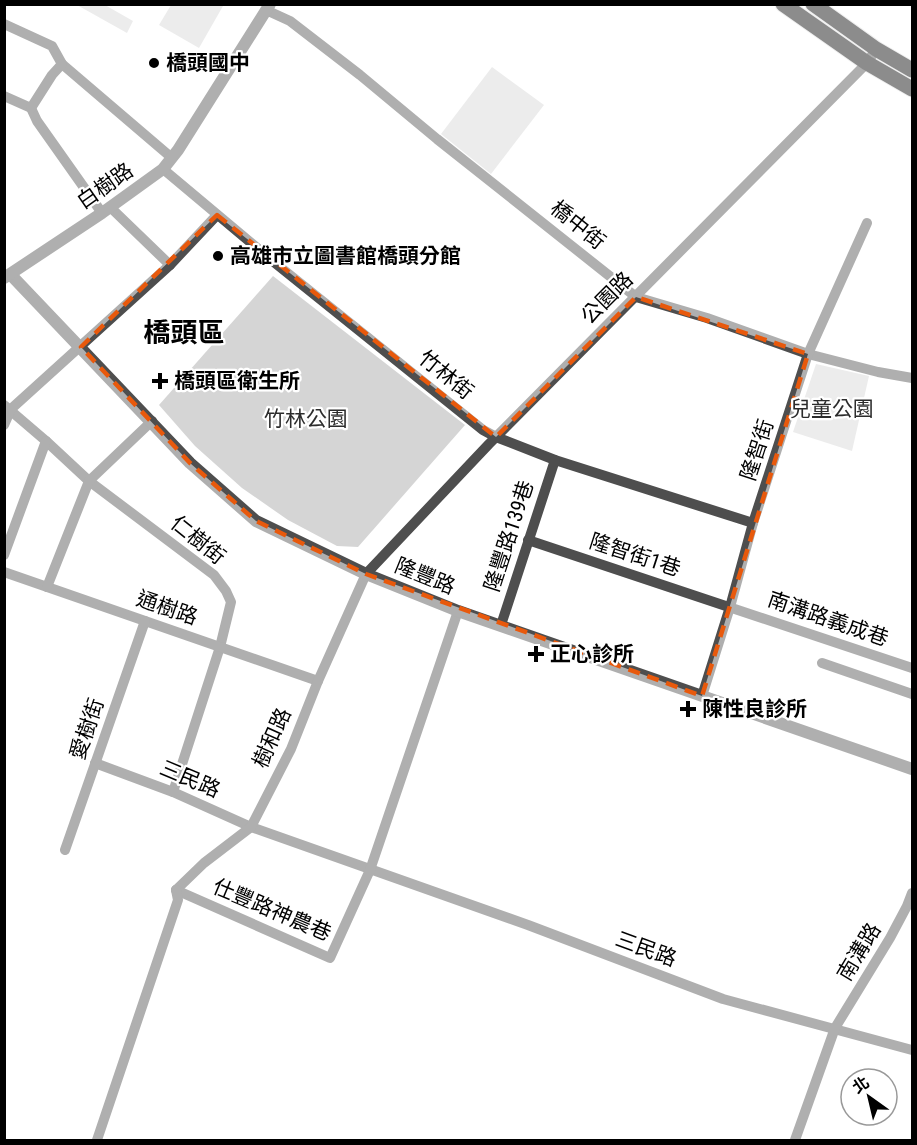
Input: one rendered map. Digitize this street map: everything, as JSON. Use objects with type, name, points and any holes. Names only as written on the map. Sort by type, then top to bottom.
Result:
[{"type":"main road","points":[[783,4],[867,63],[912,89]]},
{"type":"main road","points":[[813,4],[876,49],[912,70]]},
{"type":"street","name":"白樹路","points":[[7,274],[106,210],[163,169],[207,105],[268,8]]},
{"type":"street","name":"橋中街","points":[[268,8],[290,21],[360,75],[636,297],[707,318],[808,354],[912,378]]},
{"type":"street","points":[[4,24],[52,46],[62,64],[172,158]]},
{"type":"street","name":"公園路","points":[[366,574],[496,437],[867,63],[876,49]]},
{"type":"street","points":[[31,108],[52,75],[62,64]]},
{"type":"street","points":[[4,96],[31,108],[37,121],[106,210],[170,265]]},
{"type":"street","name":"竹林街","points":[[163,169],[483,430],[555,460],[753,523]]},
{"type":"street","points":[[4,425],[8,407],[81,347],[170,265],[217,215]]},
{"type":"street","name":"隆智街","points":[[702,696],[753,523],[808,354],[867,223]]},
{"type":"street","name":"隆豐路","points":[[7,274],[81,347],[190,463],[256,521],[366,574],[458,611],[912,769]]},
{"type":"street","name":"仁樹街","points":[[8,407],[89,481],[213,575],[226,591],[231,602],[220,647],[173,792]]},
{"type":"street","points":[[47,587],[89,481],[152,421]]},
{"type":"street","points":[[4,555],[46,441]]},
{"type":"street","name":"隆豐路139巷","points":[[501,625],[555,460]]},
{"type":"street","name":"隆智街1巷","points":[[528,540],[730,607]]},
{"type":"street","name":"通樹路","points":[[4,572],[318,681]]},
{"type":"street","name":"樹和路","points":[[176,891],[204,863],[251,827],[291,749],[318,681],[366,574]]},
{"type":"street","name":"南溝路義成巷","points":[[730,607],[912,668]]},
{"type":"street","points":[[370,870],[458,611]]},
{"type":"street","name":"愛樹街","points":[[65,850],[145,621]]},
{"type":"street","points":[[822,663],[912,694]]},
{"type":"street","name":"三民路","points":[[95,763],[173,792],[251,827],[528,924],[723,999],[912,1050]]},
{"type":"street","name":"仕豐路神農巷","points":[[176,891],[330,958],[370,870]]},
{"type":"street","points":[[97,1140],[178,900],[176,891]]},
{"type":"street","name":"南溝路","points":[[795,1140],[835,1028],[890,938],[908,906],[912,893]]},
{"type":"highlighted area","points":[[217,215],[496,437],[636,297],[808,354],[702,696],[366,574],[256,521],[190,463],[81,347]]},
{"type":"green space","points":[[220,4],[223,6],[199,48],[159,25],[171,5]]},
{"type":"green space","points":[[77,5],[105,5],[133,21],[127,33]]},
{"type":"green space","points":[[492,67],[544,105],[491,174],[441,134]]},
{"type":"green space","name":"竹林公園","points":[[273,276],[465,425],[358,547],[337,546],[288,520],[242,488],[195,446],[159,405]]},
{"type":"green space","name":"兒童公園","points":[[816,364],[869,376],[852,451],[793,432]]},
{"type":"place","name":"橋頭國中","points":[[154,63]]},
{"type":"place","name":"高雄市立圖書館橋頭分館","points":[[218,256]]},
{"type":"place","name":"橋頭區衛生所","points":[[160,381]]},
{"type":"place","name":"正心診所","points":[[536,654]]},
{"type":"place","name":"陳性良診所","points":[[688,709]]},
{"type":"district","name":"橋頭區","points":[[184,333]]}]
